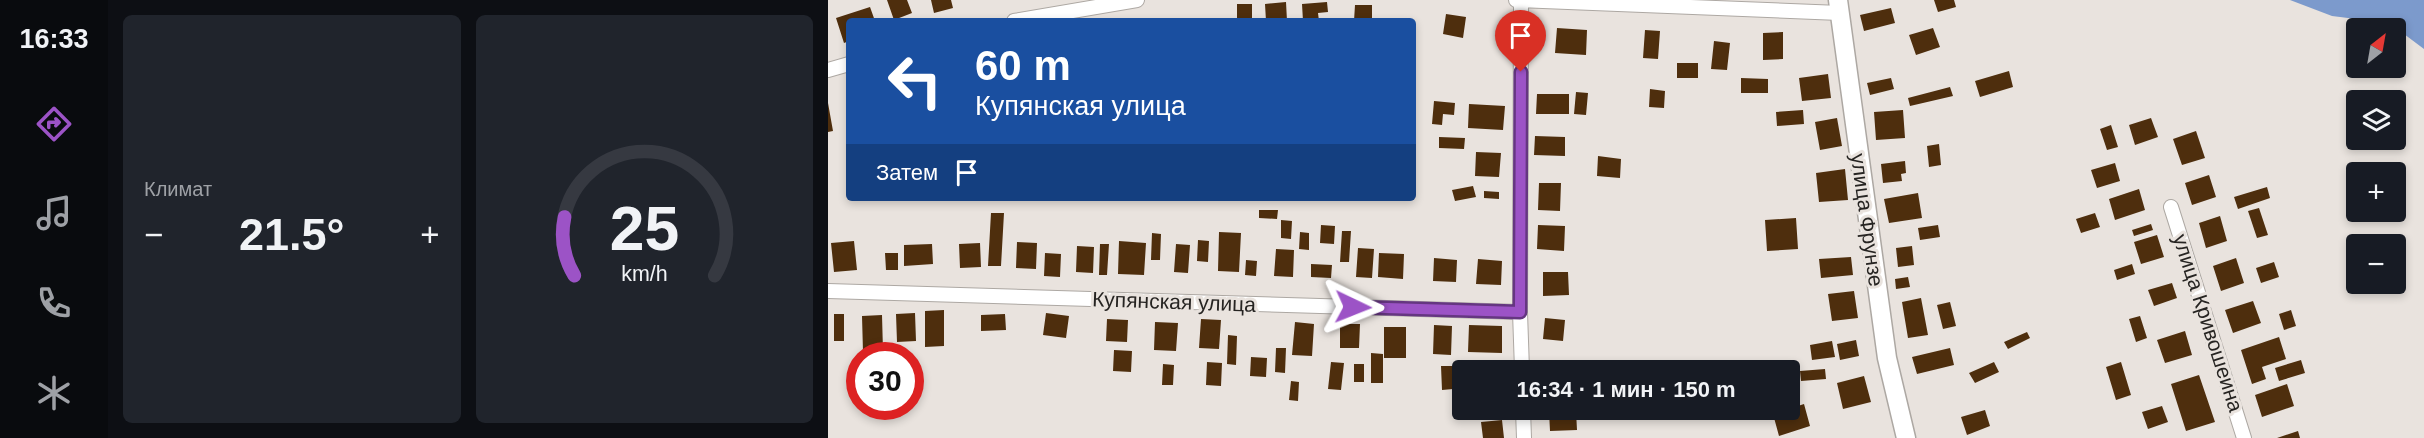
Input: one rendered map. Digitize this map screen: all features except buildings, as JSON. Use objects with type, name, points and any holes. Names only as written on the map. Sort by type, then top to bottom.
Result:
[{"type":"street","points":[[1032,18],[1137,0]]},
{"type":"street","points":[[1516,0],[1839,7]]},
{"type":"street","points":[[1521,0],[1522,360]]},
{"type":"street","name":"улица Фрунзе","points":[[1839,7],[1887,358],[1906,438]]},
{"type":"street","points":[[828,70],[846,65]]},
{"type":"street","name":"улица Кривошеина","points":[[2171,207],[2244,438]]},
{"type":"street","name":"Купянская улица","points":[[828,291],[1520,312]]},
{"type":"street","points":[[1523,420],[1524,438]]},
{"type":"water","points":[[2290,0],[2424,0],[2424,49],[2406,36],[2406,18],[2332,16]]},
{"type":"route","points":[[1353,307],[1520,312],[1521,72]]}]
